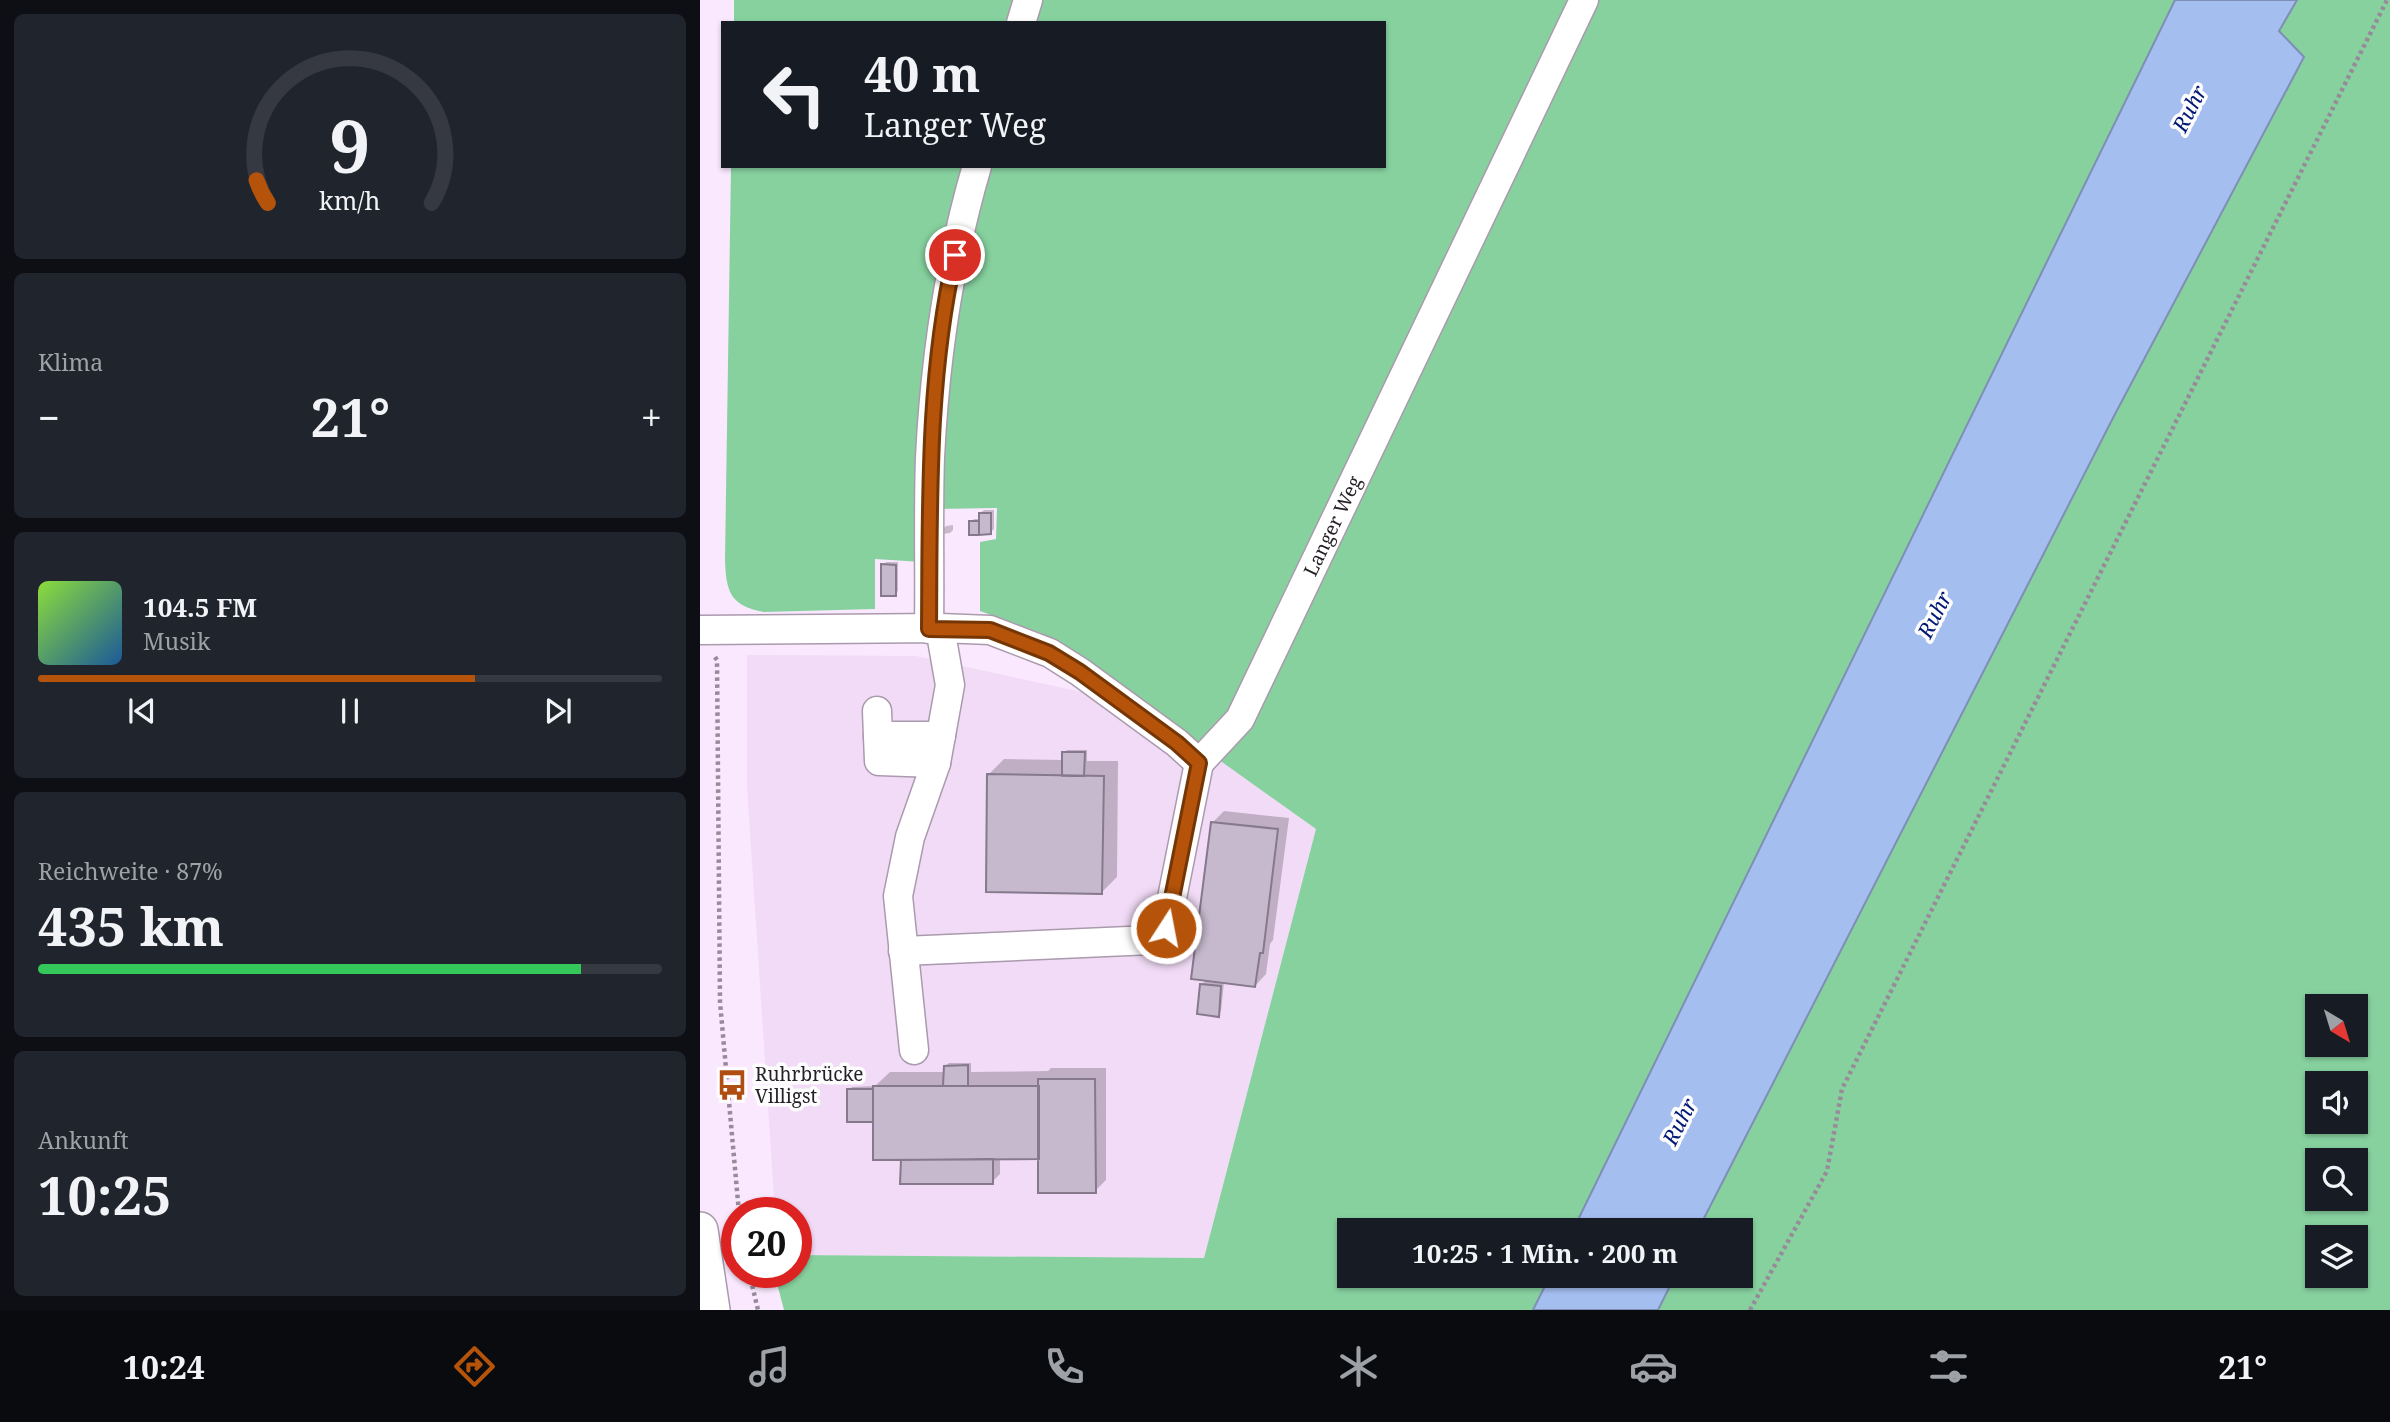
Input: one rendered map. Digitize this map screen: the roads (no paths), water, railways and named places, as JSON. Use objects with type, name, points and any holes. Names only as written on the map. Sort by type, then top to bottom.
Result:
[{"type":"main road","points":[[700,1230],[712,1310]]},
{"type":"lane","points":[[1022,21],[1028,0]]},
{"type":"lane","name":"Langer Weg","points":[[1199,763],[1240,719],[1584,0]]},
{"type":"lane","points":[[914,1050],[898,896],[910,837],[938,749],[950,685],[935,629],[930,458],[938,355],[950,277],[976,168]]},
{"type":"lane","points":[[704,641],[935,629],[990,630],[1049,653],[1080,672],[1177,743],[1199,763],[1166,928],[1150,940],[903,951]]},
{"type":"lane","points":[[878,723],[938,749]]},
{"type":"water","name":"Ruhr","points":[[2175,0],[2297,0],[2279,31],[2304,57],[2114,416],[1704,1218],[1579,1218]]},
{"type":"water","points":[[1544,1288],[1669,1288],[1658,1310],[1533,1310]]},
{"type":"place","name":"Ruhrbrücke Villigst","points":[[732,1085]]}]
